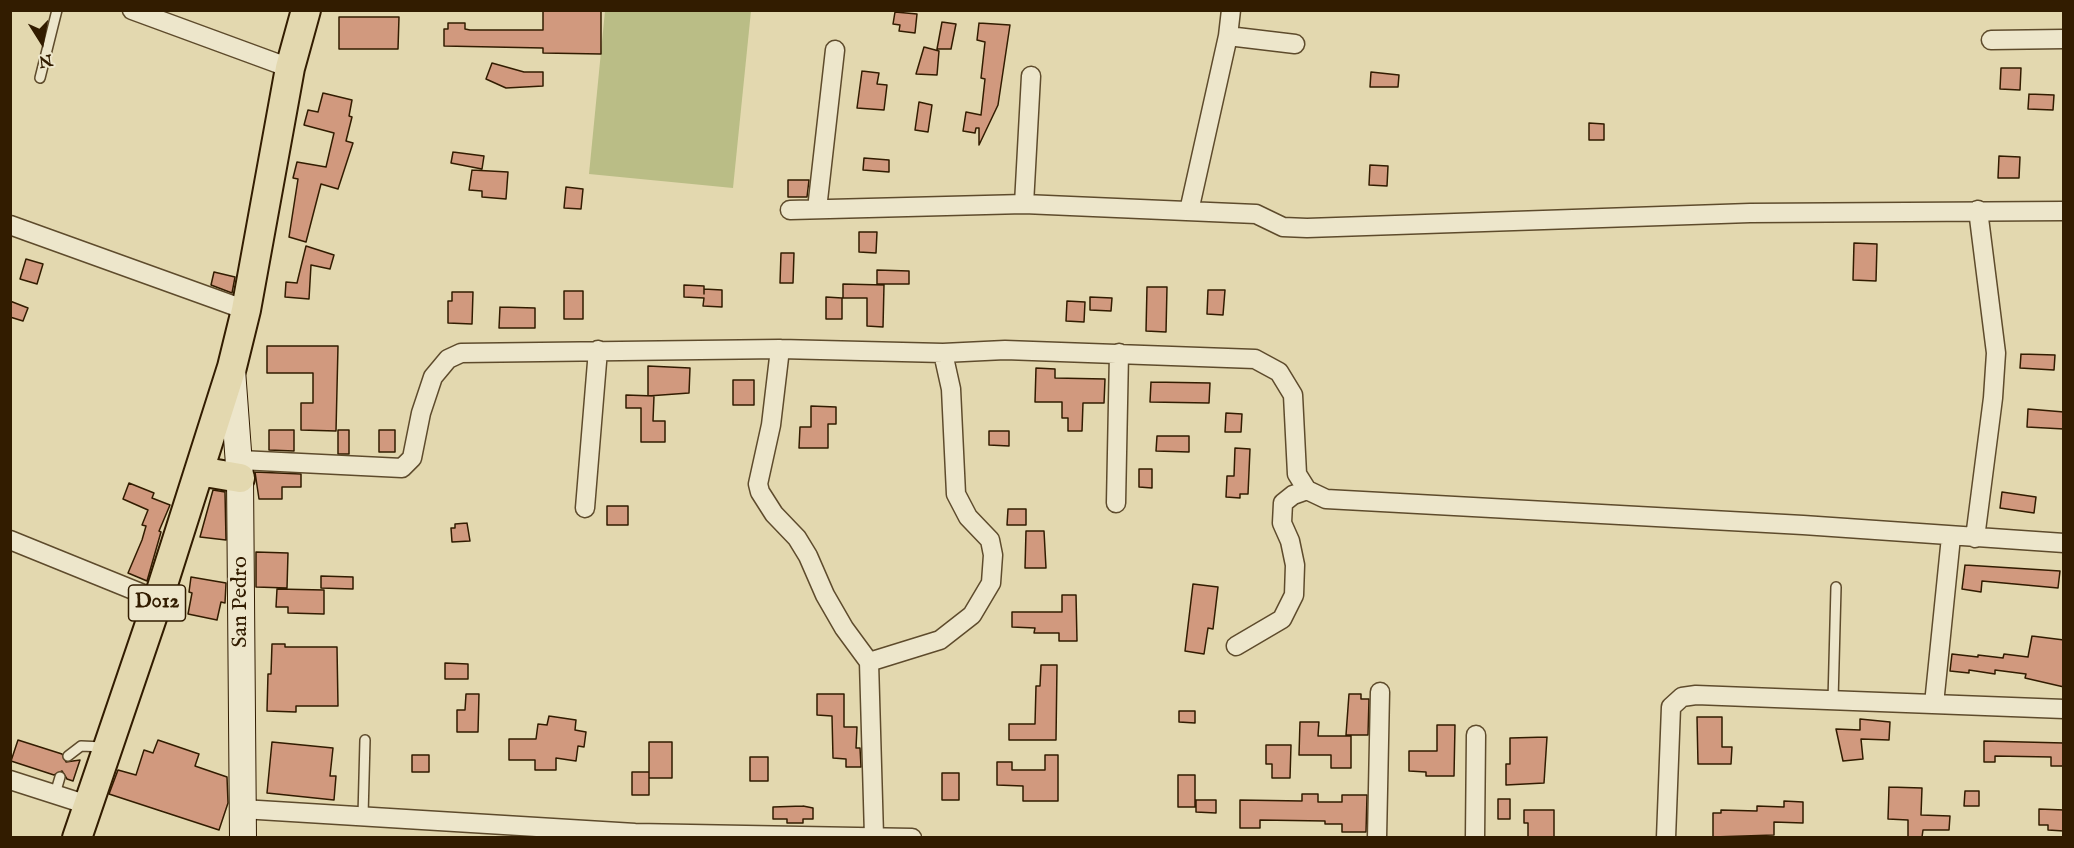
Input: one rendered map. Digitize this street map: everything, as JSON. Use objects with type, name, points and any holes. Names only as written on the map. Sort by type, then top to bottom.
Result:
[{"type":"main road","name":"D012","points":[[77,837],[158,600],[232,367],[246,310],[290,68],[306,10]]},
{"type":"main road","name":"San Pedro","points":[[232,367],[240,469],[243,837]]},
{"type":"main road","points":[[199,471],[240,469]]},
{"type":"street","points":[[132,10],[290,68]]},
{"type":"street","points":[[1189,211],[1228,36],[1231,10]]},
{"type":"street","points":[[1228,36],[1295,44]]},
{"type":"street","points":[[1991,40],[2064,39]]},
{"type":"street","points":[[817,209],[835,50]]},
{"type":"street","points":[[1024,204],[1031,76]]},
{"type":"street","points":[[789,210],[1024,204],[1256,214],[1283,227],[1307,228],[1750,213],[2064,211]]},
{"type":"street","points":[[1975,538],[1993,398],[1995,353],[1978,210]]},
{"type":"street","points":[[10,225],[246,310]]},
{"type":"street","points":[[240,469],[402,468],[412,458],[427,389],[433,377],[448,359],[461,353],[780,349],[944,353],[1005,350],[1119,353],[1255,359],[1279,372],[1293,395],[1297,474],[1307,490],[1326,499],[1791,524],[1951,537],[2064,543]]},
{"type":"street","points":[[780,349],[771,425],[758,484],[760,492],[774,514],[797,538],[844,628],[869,662],[874,836]]},
{"type":"street","points":[[585,508],[598,350]]},
{"type":"street","points":[[869,662],[940,640],[972,615],[991,583],[993,555],[990,540],[968,517],[956,494],[951,389],[944,353]]},
{"type":"street","points":[[1116,503],[1119,353]]},
{"type":"street","points":[[1236,646],[1282,619],[1294,596],[1295,565],[1290,541],[1282,523],[1283,503],[1293,495],[1307,490]]},
{"type":"street","points":[[1934,704],[1951,537]]},
{"type":"street","points":[[10,540],[158,600]]},
{"type":"street","points":[[1377,837],[1380,692]]},
{"type":"street","points":[[1666,837],[1671,707],[1682,697],[1696,695],[2064,709]]},
{"type":"street","points":[[1475,837],[1476,735]]},
{"type":"street","points":[[10,780],[88,806]]},
{"type":"street","points":[[242,809],[635,835],[912,837]]},
{"type":"lane","points":[[40,78],[57,10]]},
{"type":"lane","points":[[1833,701],[1836,587]]},
{"type":"lane","points":[[363,816],[365,740]]},
{"type":"lane","points":[[68,756],[81,746],[109,747]]},
{"type":"lane","points":[[55,794],[60,777]]},
{"type":"green space","points":[[605,11],[751,11],[733,188],[589,174]]},
{"type":"building","points":[[543,10],[601,10],[601,54],[543,53],[543,48],[444,46],[444,29],[448,29],[448,23],[465,23],[465,29],[470,30],[543,30]]},
{"type":"building","points":[[895,12],[917,14],[915,33],[899,31],[900,25],[893,24]]},
{"type":"building","points":[[339,17],[399,17],[398,49],[339,49]]},
{"type":"building","points":[[942,22],[956,24],[951,49],[937,49]]},
{"type":"building","points":[[979,23],[1010,25],[998,105],[979,145],[979,128],[976,128],[975,133],[963,131],[966,112],[981,115],[985,79],[981,78],[985,42],[977,40]]},
{"type":"building","points":[[924,47],[939,51],[937,75],[916,74]]},
{"type":"building","points":[[492,63],[524,72],[543,72],[543,86],[506,88],[486,79]]},
{"type":"building","points":[[2001,68],[2021,68],[2020,90],[2000,89]]},
{"type":"building","points":[[862,71],[879,73],[877,84],[887,85],[884,110],[857,108]]},
{"type":"building","points":[[1371,72],[1399,75],[1398,87],[1370,87]]},
{"type":"building","points":[[323,93],[352,100],[349,116],[352,117],[346,141],[353,143],[338,189],[321,184],[306,242],[289,237],[298,179],[293,178],[297,162],[326,167],[334,133],[304,125],[308,110],[318,112]]},
{"type":"building","points":[[2029,94],[2054,95],[2053,110],[2028,109]]},
{"type":"building","points":[[919,102],[932,105],[928,132],[915,130]]},
{"type":"building","points":[[1589,123],[1604,124],[1604,140],[1589,140]]},
{"type":"building","points":[[453,152],[484,156],[482,169],[451,163]]},
{"type":"building","points":[[1999,156],[2020,157],[2019,178],[1998,178]]},
{"type":"building","points":[[864,158],[889,160],[889,172],[863,170]]},
{"type":"building","points":[[1370,165],[1388,166],[1387,186],[1369,185]]},
{"type":"building","points":[[472,170],[508,172],[506,199],[482,197],[482,191],[469,190]]},
{"type":"building","points":[[788,180],[809,180],[807,197],[788,197]]},
{"type":"building","points":[[566,187],[583,189],[581,209],[564,208]]},
{"type":"building","points":[[859,232],[877,232],[876,253],[859,252]]},
{"type":"building","points":[[1854,243],[1877,244],[1876,281],[1853,280]]},
{"type":"building","points":[[306,246],[334,255],[330,269],[311,265],[309,299],[285,297],[286,282],[297,283]]},
{"type":"building","points":[[781,253],[794,253],[793,283],[780,283]]},
{"type":"building","points":[[26,259],[43,264],[37,284],[20,279]]},
{"type":"building","points":[[877,270],[909,271],[909,284],[877,284]]},
{"type":"building","points":[[214,272],[235,277],[232,293],[211,285]]},
{"type":"building","points":[[843,284],[884,285],[883,327],[867,326],[867,298],[843,298]]},
{"type":"building","points":[[684,285],[722,290],[722,307],[703,306],[704,298],[684,297]]},
{"type":"building","points":[[1147,287],[1167,287],[1166,332],[1146,331]]},
{"type":"building","points":[[1208,290],[1225,290],[1223,315],[1207,314]]},
{"type":"building","points":[[564,291],[583,291],[583,319],[564,319]]},
{"type":"building","points":[[452,292],[473,292],[472,324],[448,323],[448,301],[452,301]]},
{"type":"building","points":[[826,297],[842,298],[842,319],[826,319]]},
{"type":"building","points":[[1090,297],[1112,298],[1111,311],[1090,310]]},
{"type":"building","points":[[10,301],[28,308],[23,321],[10,317]]},
{"type":"building","points":[[1067,301],[1085,302],[1084,322],[1066,321]]},
{"type":"building","points":[[500,307],[535,308],[535,328],[499,328]]},
{"type":"building","points":[[267,346],[338,346],[336,431],[301,430],[301,403],[313,403],[313,373],[267,373]]},
{"type":"building","points":[[2021,354],[2055,355],[2054,370],[2020,368]]},
{"type":"building","points":[[648,366],[690,368],[689,393],[648,396]]},
{"type":"building","points":[[1036,368],[1055,369],[1055,378],[1105,379],[1104,403],[1083,403],[1082,431],[1068,431],[1068,418],[1062,418],[1062,402],[1035,402]]},
{"type":"building","points":[[733,380],[754,380],[754,405],[733,405]]},
{"type":"building","points":[[1151,382],[1210,383],[1209,403],[1150,402]]},
{"type":"building","points":[[626,395],[654,396],[653,421],[665,421],[665,442],[641,442],[641,408],[626,408]]},
{"type":"building","points":[[811,406],[836,407],[836,424],[828,424],[828,448],[799,448],[800,427],[811,427]]},
{"type":"building","points":[[2028,409],[2064,412],[2064,429],[2027,427]]},
{"type":"building","points":[[1226,413],[1242,414],[1241,432],[1225,432]]},
{"type":"building","points":[[269,430],[294,430],[294,451],[269,450]]},
{"type":"building","points":[[338,430],[349,430],[349,454],[338,454]]},
{"type":"building","points":[[379,430],[395,430],[395,452],[379,452]]},
{"type":"building","points":[[989,431],[1009,431],[1009,446],[989,445]]},
{"type":"building","points":[[1157,436],[1189,436],[1189,452],[1156,451]]},
{"type":"building","points":[[1235,448],[1250,449],[1248,494],[1240,494],[1240,498],[1226,497],[1227,476],[1234,476]]},
{"type":"building","points":[[1139,469],[1152,469],[1152,488],[1139,487]]},
{"type":"building","points":[[255,472],[301,474],[301,487],[282,487],[282,499],[259,499]]},
{"type":"building","points":[[129,483],[154,493],[152,498],[170,505],[159,531],[161,532],[147,581],[128,573],[142,540],[146,526],[142,525],[148,510],[123,499]]},
{"type":"building","points":[[213,490],[225,492],[226,540],[200,537]]},
{"type":"building","points":[[2002,492],[2036,497],[2034,513],[2000,508]]},
{"type":"building","points":[[607,506],[628,506],[628,525],[607,525]]},
{"type":"building","points":[[1008,509],[1026,509],[1026,525],[1007,525]]},
{"type":"building","points":[[467,523],[470,541],[452,542],[451,528],[455,528],[455,524]]},
{"type":"building","points":[[1026,531],[1044,531],[1046,568],[1025,568]]},
{"type":"building","points":[[256,552],[288,553],[287,588],[256,587]]},
{"type":"building","points":[[1965,565],[2060,571],[2058,588],[1982,581],[1981,592],[1962,589]]},
{"type":"building","points":[[321,576],[353,577],[353,589],[321,588]]},
{"type":"building","points":[[191,577],[226,583],[225,603],[221,602],[217,620],[188,614],[192,593],[189,592]]},
{"type":"building","points":[[1193,584],[1218,587],[1213,629],[1208,628],[1204,654],[1185,651]]},
{"type":"building","points":[[277,589],[324,590],[324,614],[288,613],[288,607],[276,607]]},
{"type":"building","points":[[1062,595],[1076,595],[1077,641],[1059,641],[1059,633],[1034,633],[1035,628],[1012,627],[1012,612],[1062,612]]},
{"type":"building","points":[[2032,636],[2064,640],[2064,687],[2025,678],[2026,674],[1995,670],[1995,674],[1969,670],[1969,673],[1950,671],[1952,654],[2003,658],[2004,654],[2028,657]]},
{"type":"building","points":[[272,644],[285,644],[285,647],[337,647],[338,706],[296,706],[296,712],[267,711]]},
{"type":"building","points":[[445,663],[468,664],[468,679],[445,679]]},
{"type":"building","points":[[1041,665],[1057,665],[1056,740],[1009,740],[1009,724],[1035,724],[1036,686],[1040,686]]},
{"type":"building","points":[[466,694],[479,694],[478,732],[457,732],[457,710],[465,710]]},
{"type":"building","points":[[817,694],[844,694],[844,727],[857,727],[856,748],[860,748],[861,767],[846,767],[846,759],[833,758],[832,716],[817,715]]},
{"type":"building","points":[[1349,694],[1361,694],[1361,699],[1369,699],[1368,735],[1346,735]]},
{"type":"building","points":[[1179,711],[1195,711],[1195,723],[1179,722]]},
{"type":"building","points":[[549,716],[576,720],[575,730],[586,732],[584,747],[578,746],[576,761],[556,758],[556,770],[535,770],[535,760],[509,760],[509,739],[536,739],[538,724],[547,725]]},
{"type":"building","points":[[1697,717],[1722,717],[1722,747],[1732,747],[1731,764],[1698,764]]},
{"type":"building","points":[[1860,719],[1890,722],[1889,740],[1861,739],[1863,759],[1843,761],[1836,729],[1860,730]]},
{"type":"building","points":[[1300,722],[1319,722],[1318,736],[1351,736],[1351,768],[1331,768],[1331,755],[1299,755]]},
{"type":"building","points":[[1437,725],[1455,725],[1454,776],[1426,776],[1426,772],[1409,771],[1409,751],[1437,751]]},
{"type":"building","points":[[1547,737],[1544,783],[1506,785],[1506,764],[1510,764],[1510,738]]},
{"type":"building","points":[[18,740],[62,754],[66,762],[80,760],[73,781],[67,779],[62,771],[54,775],[11,761]]},
{"type":"building","points":[[158,740],[199,754],[195,766],[227,777],[228,803],[219,830],[109,794],[118,770],[136,775],[144,750],[153,753]]},
{"type":"building","points":[[1984,741],[2064,743],[2064,766],[2051,766],[2051,757],[1995,756],[1995,762],[1984,762]]},
{"type":"building","points":[[272,742],[333,748],[330,776],[336,776],[334,800],[267,793]]},
{"type":"building","points":[[649,742],[672,742],[672,778],[649,778]]},
{"type":"building","points":[[1266,745],[1291,745],[1290,778],[1272,778],[1272,764],[1266,764]]},
{"type":"building","points":[[412,755],[429,755],[429,772],[412,772]]},
{"type":"building","points":[[1045,755],[1058,755],[1058,801],[1023,801],[1023,786],[997,785],[997,762],[1012,762],[1012,770],[1045,770]]},
{"type":"building","points":[[750,757],[768,757],[768,781],[750,781]]},
{"type":"building","points":[[632,772],[649,772],[649,795],[632,795]]},
{"type":"building","points":[[942,773],[959,773],[959,800],[942,800]]},
{"type":"building","points":[[1178,775],[1195,775],[1195,807],[1178,807]]},
{"type":"building","points":[[1889,787],[1922,788],[1921,815],[1950,816],[1949,830],[1923,830],[1922,837],[1908,837],[1908,820],[1888,819]]},
{"type":"building","points":[[1965,791],[1979,791],[1979,806],[1964,806]]},
{"type":"building","points":[[1302,794],[1318,794],[1318,802],[1342,802],[1342,795],[1367,795],[1366,832],[1342,832],[1342,824],[1325,824],[1325,821],[1260,820],[1260,828],[1240,828],[1240,800],[1302,801]]},
{"type":"building","points":[[1498,799],[1510,799],[1510,819],[1498,819]]},
{"type":"building","points":[[1196,800],[1216,800],[1216,813],[1196,812]]},
{"type":"building","points":[[1784,801],[1803,802],[1803,823],[1774,822],[1774,835],[1713,837],[1713,813],[1721,813],[1721,810],[1757,811],[1757,806],[1784,807]]},
{"type":"building","points":[[773,807],[813,808],[813,819],[803,819],[803,823],[787,823],[787,819],[773,819]]},
{"type":"building","points":[[2039,809],[2064,810],[2064,831],[2048,830],[2048,825],[2039,825]]},
{"type":"building","points":[[1524,810],[1554,810],[1554,837],[1528,837],[1528,823],[1524,823]]}]
